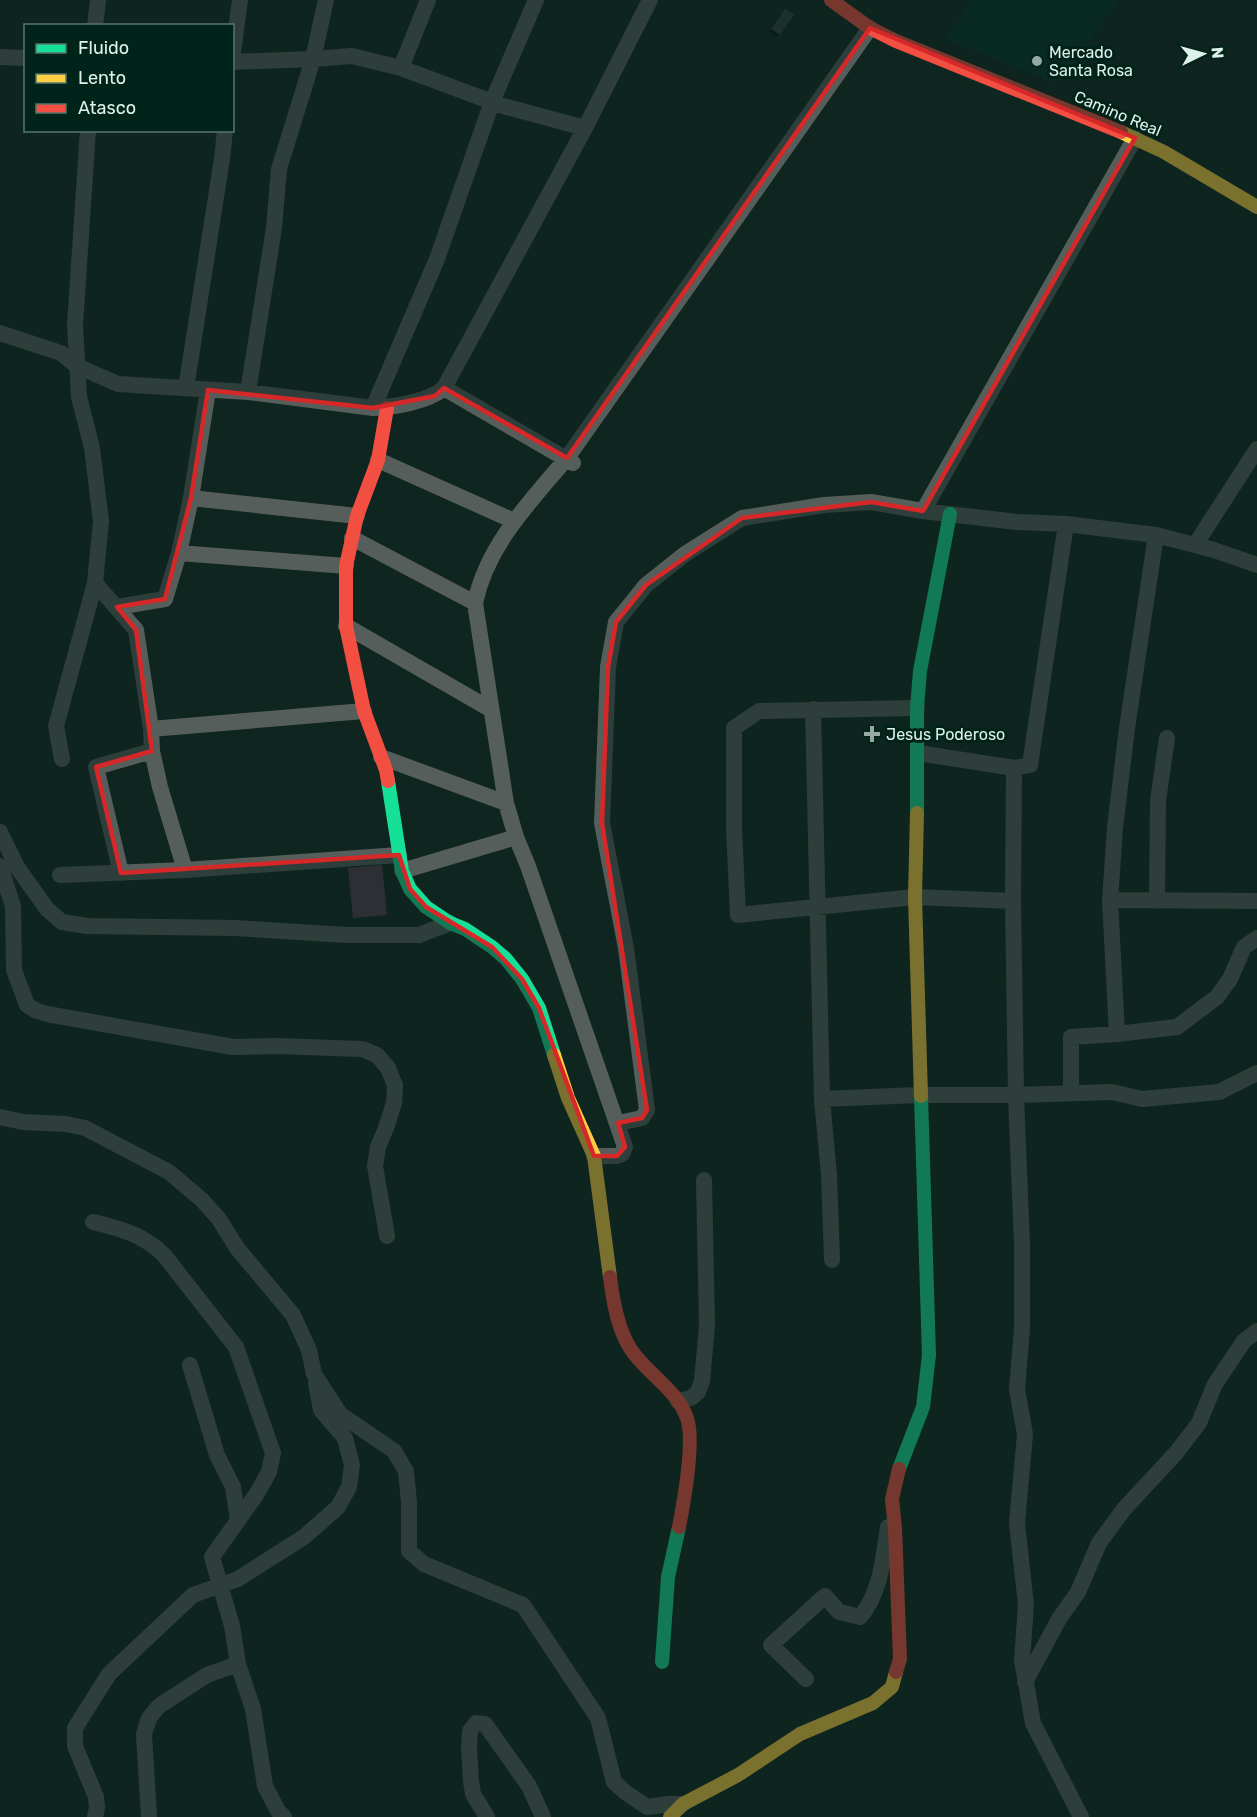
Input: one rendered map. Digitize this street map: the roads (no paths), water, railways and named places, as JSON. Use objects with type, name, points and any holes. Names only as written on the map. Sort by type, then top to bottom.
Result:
[{"type":"street","points":[[95,24],[98,0]]},
{"type":"street","points":[[234,46],[240,0]]},
{"type":"street","points":[[248,392],[274,228],[279,169],[313,59],[326,0]]},
{"type":"street","points":[[401,68],[428,0]]},
{"type":"street","points":[[536,0],[492,102],[437,259],[380,408],[378,460],[357,516],[346,566],[346,626],[364,711],[386,770],[401,863],[411,888],[426,907],[450,923],[465,929],[506,959],[522,979],[539,1008],[568,1098],[594,1156],[612,1292],[623,1337],[633,1353],[678,1401],[687,1418],[690,1434],[685,1496],[668,1577],[662,1662]]},
{"type":"street","points":[[0,333],[61,353],[77,366],[118,384],[248,392],[380,408],[435,396],[444,388],[585,128],[650,0]]},
{"type":"street","name":"Camino Real","points":[[832,0],[870,28],[896,42],[1135,138],[1164,152],[1257,207]]},
{"type":"street","points":[[594,1156],[617,1156],[622,1154],[626,1147],[506,803],[475,603],[479,586],[495,551],[514,521],[570,460],[870,28]]},
{"type":"street","points":[[234,61],[352,56],[401,68],[492,102],[585,128]]},
{"type":"street","points":[[0,57],[24,58]]},
{"type":"street","points":[[62,759],[56,726],[95,583],[101,520],[92,448],[79,397],[75,325],[88,132]]},
{"type":"street","points":[[186,388],[225,132]]},
{"type":"street","points":[[923,511],[1135,138]]},
{"type":"street","points":[[444,388],[570,460]]},
{"type":"street","points":[[117,607],[165,599],[179,552],[190,498],[207,390]]},
{"type":"street","points":[[1195,545],[1257,449]]},
{"type":"street","points":[[378,460],[514,521]]},
{"type":"street","points":[[190,498],[357,516]]},
{"type":"street","points":[[618,1123],[642,1118],[647,1110],[626,948],[602,823],[608,667],[616,622],[646,585],[685,554],[741,518],[824,505],[871,502],[923,511],[1017,522],[1066,524],[1156,535],[1257,565]]},
{"type":"street","points":[[806,1679],[771,1644],[825,1596],[839,1612],[860,1617],[867,1609],[880,1577],[899,1469],[922,1407],[929,1354],[915,897],[917,708],[920,671],[950,514]]},
{"type":"street","points":[[918,753],[1014,768],[1030,765],[1066,524]]},
{"type":"street","points":[[1117,1034],[1110,900],[1115,828],[1127,728],[1156,535]]},
{"type":"street","points":[[352,538],[475,603]]},
{"type":"street","points":[[179,552],[346,566]]},
{"type":"street","points":[[95,583],[136,630],[151,729],[152,751],[160,787],[185,870]]},
{"type":"street","points":[[346,626],[490,709]]},
{"type":"street","points":[[917,708],[759,711],[734,728],[734,828],[738,915],[915,897],[1013,901]]},
{"type":"street","points":[[813,709],[822,1099],[829,1175],[832,1260]]},
{"type":"street","points":[[151,729],[364,711]]},
{"type":"street","points":[[1157,901],[1158,801],[1167,738]]},
{"type":"street","points":[[121,873],[96,767],[152,751]]},
{"type":"street","points":[[381,757],[506,803]]},
{"type":"street","points":[[1014,768],[1013,901],[1016,1095],[1023,1328],[1017,1390],[1025,1434],[1017,1523],[1026,1605],[1022,1660],[1033,1723],[1081,1817]]},
{"type":"street","points":[[1,835],[17,867],[47,909],[62,922],[87,926],[235,928],[346,935],[419,935],[450,923]]},
{"type":"street","points":[[60,876],[401,863],[516,837]]},
{"type":"street","points":[[0,866],[13,906],[14,970],[27,1005],[35,1010],[233,1047],[350,1048],[362,1049],[377,1055],[388,1068],[395,1085],[394,1103],[378,1147],[375,1166],[387,1236]]},
{"type":"street","points":[[1110,900],[1257,901]]},
{"type":"street","points":[[1071,1093],[1071,1037],[1177,1028],[1217,997],[1230,979],[1244,947],[1257,938]]},
{"type":"street","points":[[822,1099],[1112,1092],[1142,1099],[1219,1092],[1257,1073]]},
{"type":"street","points":[[0,1117],[23,1122],[66,1124],[86,1128],[169,1172],[199,1197],[219,1219],[237,1248],[293,1315],[309,1350],[321,1410],[345,1438],[352,1465],[349,1487],[338,1506],[304,1537],[238,1579],[193,1595],[109,1674],[75,1728],[75,1746],[96,1797],[95,1817]]},
{"type":"street","points":[[678,1401],[691,1398],[698,1392],[702,1381],[707,1326],[704,1180]]},
{"type":"street","points":[[93,1222],[130,1231],[153,1245],[164,1255],[236,1347],[273,1453],[269,1472],[256,1495],[212,1557],[232,1626],[238,1664],[253,1709],[265,1786],[278,1811],[284,1817]]},
{"type":"street","points":[[1025,1682],[1059,1618],[1078,1592],[1099,1543],[1124,1509],[1176,1453],[1199,1423],[1215,1384],[1244,1341],[1257,1331]]},
{"type":"street","points":[[190,1365],[218,1455],[233,1487],[238,1521]]},
{"type":"street","points":[[314,1374],[340,1414],[394,1451],[406,1471],[410,1502],[409,1551],[424,1564],[524,1605],[598,1718],[614,1782],[647,1807],[683,1804]]},
{"type":"street","points":[[669,1817],[683,1804],[738,1775],[800,1734],[873,1703],[892,1687],[900,1659],[892,1499]]},
{"type":"street","points":[[149,1817],[144,1734],[149,1718],[159,1706],[207,1675],[238,1664]]},
{"type":"street","points":[[487,1817],[473,1794],[471,1781],[470,1731],[476,1723],[485,1724],[493,1735],[529,1786],[543,1817]]},
{"type":"place","name":"Mercado Santa Rosa","points":[[1037,61]]},
{"type":"place","name":"Jesus Poderoso","points":[[872,734]]}]
